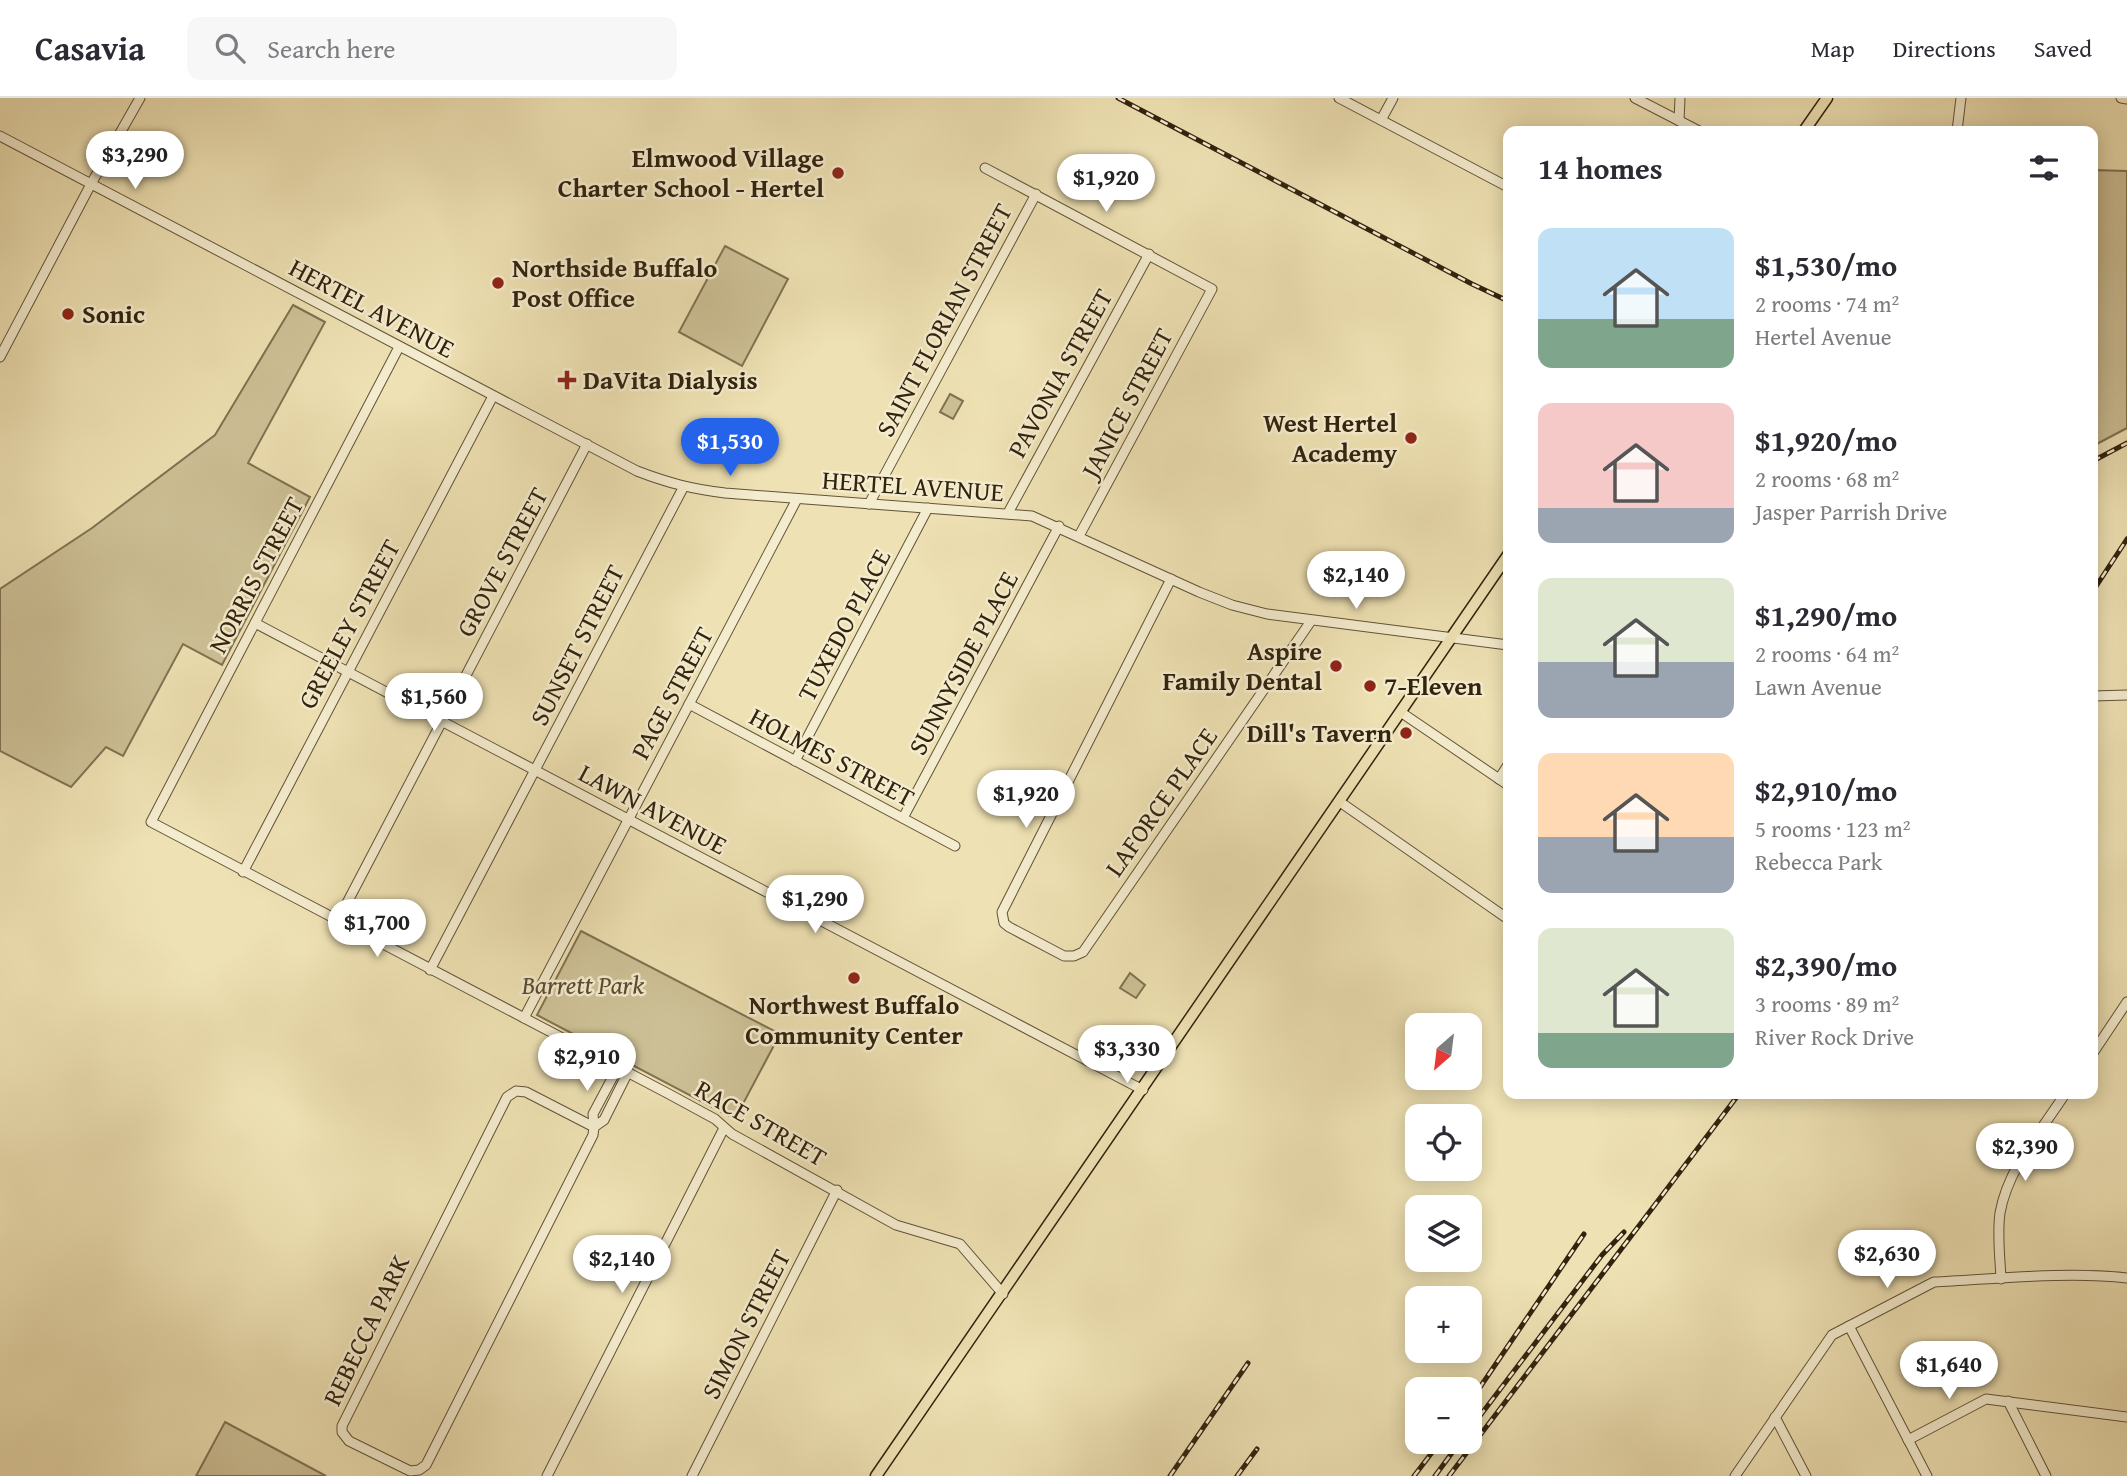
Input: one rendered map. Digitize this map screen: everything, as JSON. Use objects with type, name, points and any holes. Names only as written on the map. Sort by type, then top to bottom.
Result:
[{"type":"main road","points":[[1807,126],[1827,98]]},
{"type":"main road","points":[[876,1476],[1503,562]]},
{"type":"street","points":[[0,358],[91,184],[140,98]]},
{"type":"street","points":[[1339,98],[1503,184]]},
{"type":"street","points":[[1381,120],[1393,98]]},
{"type":"street","points":[[1635,98],[1689,126]]},
{"type":"street","points":[[1679,121],[1680,98]]},
{"type":"street","points":[[1958,126],[1961,98]]},
{"type":"street","points":[[2120,98],[2127,99]]},
{"type":"street","name":"HERTEL AVENUE","points":[[0,136],[637,471],[683,488],[1032,516],[1232,605],[1311,621],[1503,644]]},
{"type":"street","points":[[985,168],[1149,254]]},
{"type":"street","name":"SAINT FLORIAN STREET","points":[[869,504],[1036,194]]},
{"type":"street","name":"JANICE STREET","points":[[1079,536],[1212,289],[1149,254]]},
{"type":"street","name":"PAVONIA STREET","points":[[1008,513],[1149,254]]},
{"type":"street","name":"NORRIS STREET","points":[[151,822],[399,346]]},
{"type":"street","name":"GREELEY STREET","points":[[243,872],[493,396]]},
{"type":"street","name":"GROVE STREET","points":[[337,922],[587,444]]},
{"type":"street","name":"SUNSET STREET","points":[[430,970],[683,488]]},
{"type":"street","name":"PAGE STREET","points":[[524,1018],[797,499]]},
{"type":"street","name":"TUXEDO PLACE","points":[[795,761],[928,508]]},
{"type":"street","name":"SUNNYSIDE PLACE","points":[[903,818],[1059,526]]},
{"type":"street","name":"LAFORCE PLACE","points":[[1171,579],[1003,908],[1002,917],[1009,927],[1069,957],[1083,952],[1311,621]]},
{"type":"street","name":"LAWN AVENUE","points":[[256,623],[1143,1090]]},
{"type":"street","points":[[2098,696],[2127,695]]},
{"type":"street","name":"HOLMES STREET","points":[[690,704],[955,846]]},
{"type":"street","points":[[1402,713],[1503,782]]},
{"type":"street","points":[[1499,779],[1503,773]]},
{"type":"street","points":[[1340,803],[1503,916]]},
{"type":"street","name":"RACE STREET","points":[[151,822],[337,922],[628,1072],[896,1224],[960,1244],[1003,1294]]},
{"type":"street","points":[[2098,1046],[2127,1002]]},
{"type":"street","name":"REBECCA PARK","points":[[594,1127],[526,1092],[516,1091],[507,1097],[344,1421],[342,1432],[349,1441],[410,1471],[416,1472],[426,1465],[589,1143],[594,1127],[593,1114],[618,1067]]},
{"type":"street","name":"REBECCA PARK","points":[[594,1127],[604,1120],[628,1072]]},
{"type":"street","points":[[2001,1279],[1998,1231],[2003,1198],[2010,1178],[2063,1099]]},
{"type":"street","points":[[547,1476],[724,1128]]},
{"type":"street","name":"SIMON STREET","points":[[692,1476],[837,1190]]},
{"type":"street","points":[[1735,1476],[1832,1335],[1934,1282],[2104,1276],[2127,1278]]},
{"type":"street","points":[[1849,1326],[1927,1476]]},
{"type":"street","points":[[1908,1440],[1986,1399],[2127,1417]]},
{"type":"street","points":[[2008,1401],[2046,1476]]},
{"type":"street","points":[[1776,1417],[1806,1476]]},
{"type":"green space","points":[[2098,170],[2127,171],[2127,428],[2098,443]]},
{"type":"green space","points":[[725,246],[788,279],[742,366],[679,332]]},
{"type":"green space","points":[[293,305],[325,322],[248,463],[310,497],[222,665],[183,644],[123,756],[106,747],[71,787],[0,751],[0,589],[92,528],[215,435]]},
{"type":"green space","points":[[950,394],[963,401],[953,419],[940,412]]},
{"type":"green space","name":"Barrett Park","points":[[581,931],[780,1034],[735,1119],[537,1015]]},
{"type":"green space","points":[[1130,973],[1145,985],[1136,998],[1120,988]]},
{"type":"green space","points":[[225,1422],[326,1476],[196,1476]]},
{"type":"railway","points":[[1118,98],[1503,299]]},
{"type":"railway","points":[[2098,458],[2127,443]]},
{"type":"railway","points":[[2098,583],[2127,539]]},
{"type":"railway","points":[[1449,1476],[1735,1099]]},
{"type":"railway","points":[[1482,1413],[1602,1255],[1624,1232]]},
{"type":"railway","points":[[1482,1384],[1584,1234]]},
{"type":"railway","points":[[1170,1476],[1248,1363]]},
{"type":"railway","points":[[1237,1476],[1257,1449]]},
{"type":"railway","points":[[1414,1476],[1431,1454]]},
{"type":"railway","points":[[1435,1476],[1451,1454]]},
{"type":"place","name":"Elmwood Village Charter School - Hertel","points":[[838,173]]},
{"type":"place","name":"Northside Buffalo Post Office","points":[[498,283]]},
{"type":"place","name":"Sonic","points":[[68,314]]},
{"type":"place","name":"DaVita Dialysis","points":[[567,380]]},
{"type":"place","name":"West Hertel Academy","points":[[1411,438]]},
{"type":"place","name":"Aspire Family Dental","points":[[1336,666]]},
{"type":"place","name":"7-Eleven","points":[[1370,686]]},
{"type":"place","name":"Dill's Tavern","points":[[1406,733]]},
{"type":"place","name":"Northwest Buffalo Community Center","points":[[854,978]]}]
